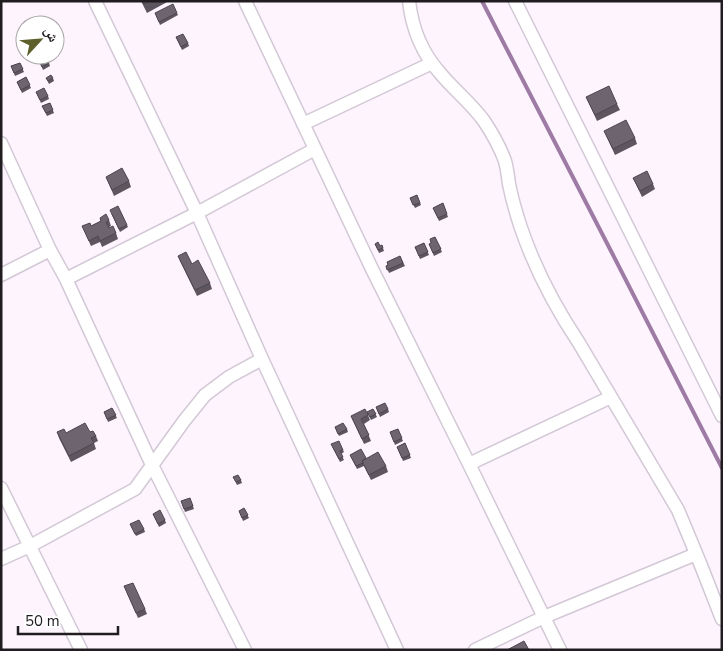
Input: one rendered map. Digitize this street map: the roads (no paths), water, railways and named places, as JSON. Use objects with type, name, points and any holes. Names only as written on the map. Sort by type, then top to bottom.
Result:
[{"type":"street","points":[[95,1],[197,213],[397,650]]},
{"type":"street","points":[[245,1],[372,269],[470,464],[560,650]]},
{"type":"street","points":[[409,1],[414,28],[424,51],[441,74],[474,108],[492,134],[505,162],[515,207],[527,244],[540,275],[564,321],[678,510],[722,620]]},
{"type":"street","points":[[515,1],[722,416]]},
{"type":"street","points":[[303,124],[432,63]]},
{"type":"street","points":[[1,144],[152,465],[245,650]]},
{"type":"street","points":[[66,279],[197,213],[315,149]]},
{"type":"street","points":[[1,275],[50,250]]},
{"type":"street","points":[[1,558],[30,546],[135,489],[184,421],[206,395],[229,377],[262,358]]},
{"type":"street","points":[[470,464],[611,397]]},
{"type":"street","points":[[1,488],[81,650]]},
{"type":"street","points":[[474,650],[544,617],[696,554]]},
{"type":"waterway","points":[[482,1],[722,468]]}]
